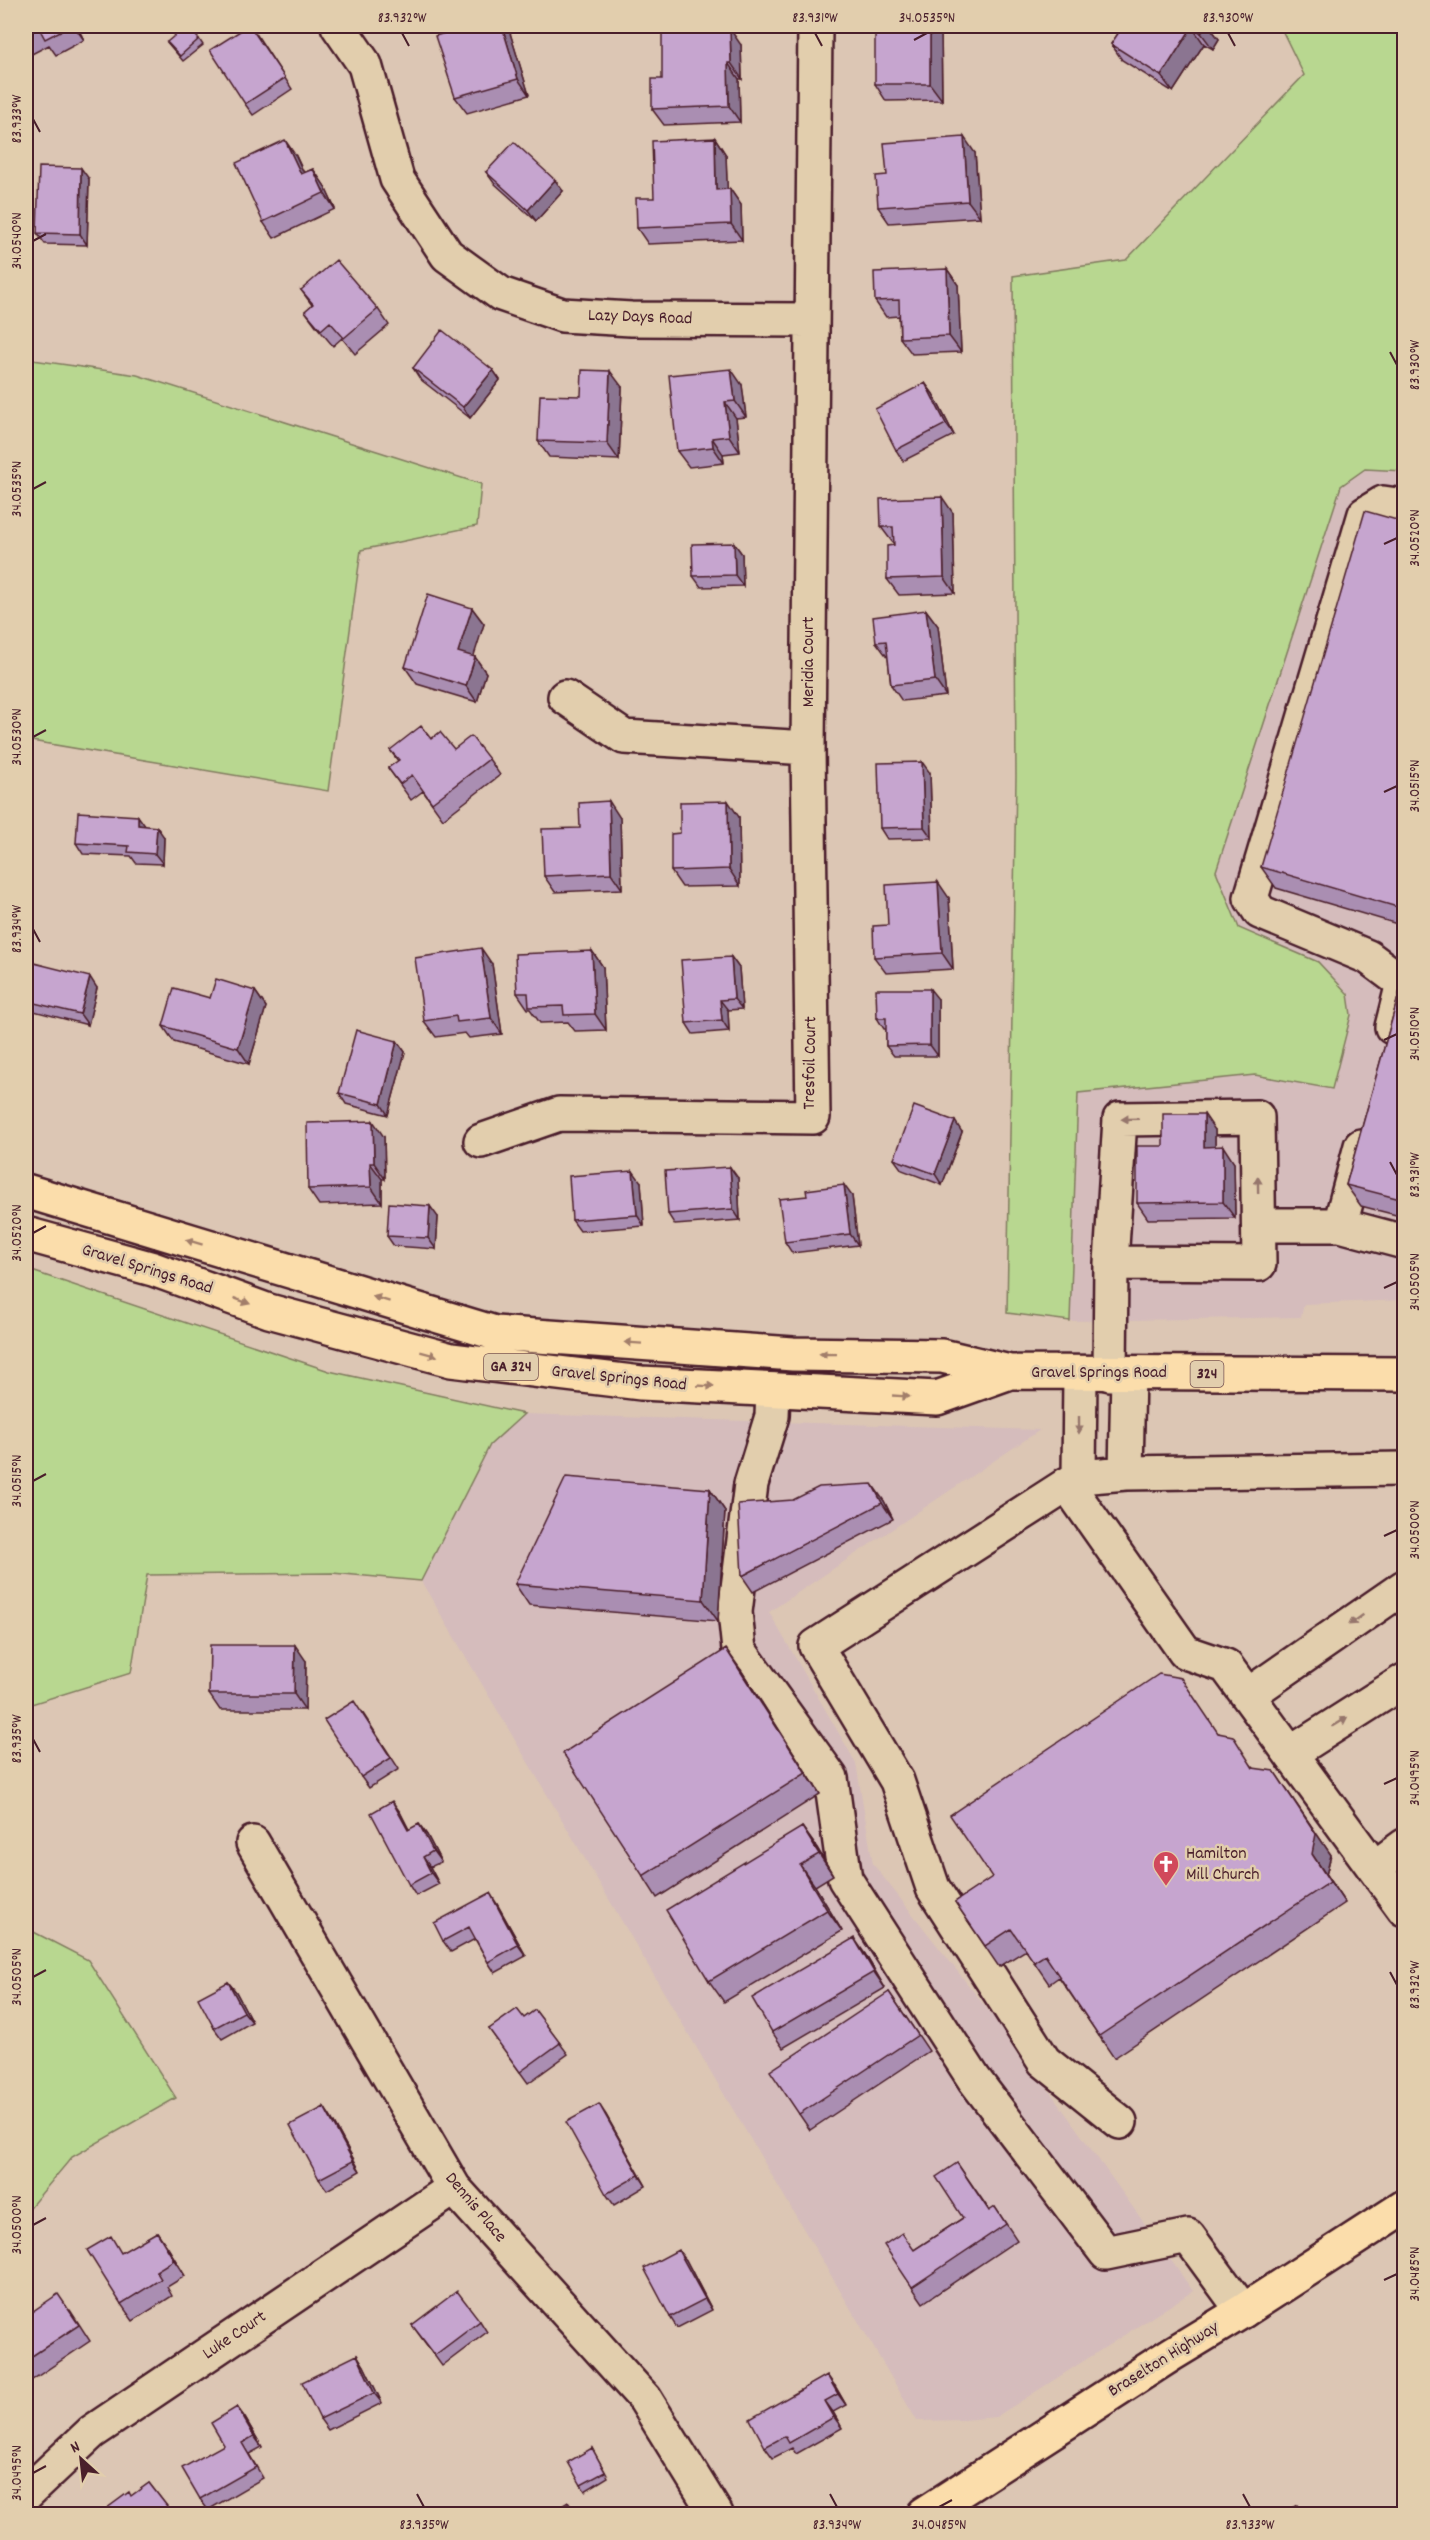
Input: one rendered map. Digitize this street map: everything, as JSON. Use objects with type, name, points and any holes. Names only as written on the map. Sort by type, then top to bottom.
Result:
[{"type":"main road","name":"Gravel Springs Road","points":[[26,1191],[495,1333],[794,1354],[942,1356],[1010,1372],[1404,1374]]},
{"type":"main road","name":"Gravel Springs Road","points":[[26,1234],[153,1269],[268,1311],[451,1360],[642,1383],[937,1398],[1010,1372]]},
{"type":"main road","name":"Braselton Highway","points":[[924,2514],[1404,2208]]},
{"type":"street","name":"Lazy Days Road","points":[[338,26],[365,65],[397,179],[447,255],[501,294],[562,315],[631,319],[812,320]]},
{"type":"street","points":[[812,320],[815,26]]},
{"type":"street","name":"Meridia Court","points":[[808,748],[812,320]]},
{"type":"street","points":[[1385,1052],[1403,983],[1368,957],[1260,912],[1251,897],[1365,514],[1383,503],[1404,506]]},
{"type":"street","points":[[565,697],[624,737],[808,748]]},
{"type":"street","name":"Tresfoil Court","points":[[481,1141],[559,1114],[813,1117],[808,748]]},
{"type":"street","points":[[1111,1263],[1259,1264],[1257,1117],[1120,1119],[1111,1263],[1106,1373],[1126,1473]]},
{"type":"street","points":[[1340,1225],[1367,1121]]},
{"type":"street","points":[[1258,1225],[1340,1225],[1404,1242]]},
{"type":"street","points":[[1073,1480],[1106,1373]]},
{"type":"street","points":[[773,1390],[772,1416],[751,1484],[735,1612],[739,1650],[831,1778],[845,1879],[974,2079],[1106,2253],[1188,2235],[1243,2311]]},
{"type":"street","points":[[1120,2122],[1044,2061],[933,1887],[897,1781],[816,1646],[1073,1480],[1126,1473],[1404,1469]]},
{"type":"street","points":[[1073,1480],[1185,1652],[1226,1666],[1404,1910]]},
{"type":"street","points":[[1248,1695],[1404,1587]]},
{"type":"street","points":[[1291,1753],[1404,1681]]},
{"type":"street","name":"Dennis Place","points":[[253,1844],[454,2188],[645,2399],[716,2514]]},
{"type":"street","points":[[1374,1868],[1404,1846]]},
{"type":"street","name":"Luke Court","points":[[26,2494],[92,2432],[454,2188]]},
{"type":"shaded area","points":[[1365,469],[1404,471],[1404,1300],[1304,1304],[1301,1317],[1070,1321],[1078,1093],[1255,1075],[1332,1089],[1318,962],[1239,928],[1216,871],[1341,486]]},
{"type":"shaded area","points":[[524,1414],[1040,1430],[769,1612],[856,1763],[873,1864],[1025,2057],[1193,2291],[996,2417],[917,2421],[421,1581],[490,1445]]},
{"type":"green space","points":[[1280,26],[1404,26],[1404,471],[1365,469],[1341,486],[1216,871],[1239,928],[1318,962],[1348,994],[1351,1015],[1332,1089],[1255,1075],[1078,1093],[1070,1321],[1007,1313],[1016,777],[1013,276],[1126,260],[1304,75]]},
{"type":"green space","points":[[26,359],[137,375],[481,484],[477,526],[361,550],[328,791],[26,740]]},
{"type":"green space","points":[[26,1269],[329,1371],[524,1414],[490,1445],[421,1581],[332,1573],[147,1575],[131,1673],[28,1705],[26,1722]]},
{"type":"green space","points":[[26,1928],[88,1960],[176,2098],[72,2157],[26,2212]]},
{"type":"building","points":[[26,26],[70,26],[45,39],[39,28],[26,35]]},
{"type":"building","points":[[186,26],[199,39],[180,56],[167,42]]},
{"type":"building","points":[[248,26],[285,78],[245,104],[210,50]]},
{"type":"building","points":[[469,26],[502,26],[518,79],[455,97],[435,36]]},
{"type":"building","points":[[875,26],[930,26],[930,84],[875,84]]},
{"type":"building","points":[[1123,26],[1206,26],[1201,33],[1192,27],[1161,76],[1111,44]]},
{"type":"building","points":[[730,29],[729,106],[652,109],[652,79],[662,79],[662,31]]},
{"type":"building","points":[[964,137],[968,201],[878,207],[876,176],[887,175],[884,143]]},
{"type":"building","points":[[715,138],[716,190],[730,189],[731,224],[637,228],[636,198],[654,198],[652,141]]},
{"type":"building","points":[[285,140],[301,174],[313,169],[324,193],[263,222],[236,163]]},
{"type":"building","points":[[514,142],[555,180],[528,210],[486,172]]},
{"type":"building","points":[[39,167],[81,168],[80,234],[37,233]]},
{"type":"building","points":[[336,260],[378,309],[344,338],[330,322],[321,330],[305,311],[313,304],[301,290]]},
{"type":"building","points":[[947,269],[949,336],[900,338],[899,300],[875,301],[874,272]]},
{"type":"building","points":[[442,330],[493,370],[463,407],[413,368]]},
{"type":"building","points":[[731,369],[735,401],[725,402],[729,436],[712,438],[713,447],[677,451],[669,375]]},
{"type":"building","points":[[582,370],[610,371],[607,443],[538,441],[540,395],[581,396]]},
{"type":"building","points":[[925,383],[946,424],[896,450],[875,409]]},
{"type":"building","points":[[942,497],[944,577],[887,579],[887,546],[894,545],[893,527],[881,527],[880,499]]},
{"type":"building","points":[[1365,511],[1404,522],[1404,909],[1261,867]]},
{"type":"building","points":[[734,543],[735,575],[693,576],[692,544]]},
{"type":"building","points":[[428,594],[472,608],[458,652],[475,657],[466,686],[405,667]]},
{"type":"building","points":[[926,610],[935,680],[891,685],[886,641],[876,642],[873,617]]},
{"type":"building","points":[[421,726],[431,739],[440,732],[454,749],[471,736],[489,759],[432,803],[412,775],[400,784],[388,768],[399,760],[390,750]]},
{"type":"building","points":[[922,762],[924,827],[880,828],[878,763]]},
{"type":"building","points":[[609,801],[611,873],[544,876],[542,829],[580,828],[579,803]]},
{"type":"building","points":[[728,801],[729,869],[671,871],[671,834],[680,833],[680,802]]},
{"type":"building","points":[[78,812],[138,816],[138,825],[157,827],[155,854],[128,852],[129,846],[76,843]]},
{"type":"building","points":[[938,882],[942,953],[874,957],[873,926],[888,925],[886,885]]},
{"type":"building","points":[[481,948],[491,1018],[457,1022],[456,1016],[424,1021],[415,958]]},
{"type":"building","points":[[592,951],[595,1014],[564,1015],[563,1006],[529,1007],[528,993],[517,993],[515,954]]},
{"type":"building","points":[[731,957],[734,999],[720,1000],[722,1020],[686,1023],[681,960]]},
{"type":"building","points":[[26,961],[90,977],[80,1014],[26,1001]]},
{"type":"building","points":[[1404,976],[1404,1200],[1346,1185]]},
{"type":"building","points":[[216,979],[255,991],[238,1048],[163,1026],[174,988],[210,998]]},
{"type":"building","points":[[876,989],[930,989],[930,1045],[886,1046],[886,1018],[877,1018]]},
{"type":"building","points":[[356,1030],[397,1041],[381,1104],[339,1093]]},
{"type":"building","points":[[914,1106],[955,1121],[935,1174],[894,1159]]},
{"type":"building","points":[[1163,1114],[1204,1114],[1204,1147],[1223,1146],[1223,1202],[1137,1203],[1137,1146],[1163,1146]]},
{"type":"building","points":[[373,1121],[374,1163],[370,1163],[371,1187],[308,1189],[307,1123]]},
{"type":"building","points":[[730,1167],[733,1209],[668,1214],[665,1171]]},
{"type":"building","points":[[633,1171],[637,1215],[572,1220],[569,1176]]},
{"type":"building","points":[[844,1185],[850,1234],[785,1242],[779,1199],[807,1196],[806,1190]]},
{"type":"building","points":[[389,1203],[430,1206],[428,1238],[387,1236]]},
{"type":"building","points":[[566,1477],[710,1489],[703,1600],[515,1584]]},
{"type":"building","points":[[872,1484],[882,1503],[742,1576],[738,1504],[793,1500],[819,1487]]},
{"type":"building","points":[[210,1645],[295,1645],[294,1694],[209,1694]]},
{"type":"building","points":[[726,1649],[806,1773],[643,1876],[563,1753]]},
{"type":"building","name":"Hamilton Mill Church","points":[[1159,1674],[1181,1678],[1218,1733],[1233,1736],[1253,1768],[1274,1771],[1316,1834],[1312,1854],[1330,1882],[1099,2036],[1045,1955],[1034,1962],[1011,1929],[985,1946],[955,1902],[992,1877],[950,1815]]},
{"type":"building","points":[[354,1701],[391,1758],[361,1777],[324,1720]]},
{"type":"building","points":[[392,1801],[408,1830],[419,1824],[433,1851],[423,1857],[431,1873],[409,1885],[371,1813]]},
{"type":"building","points":[[802,1827],[819,1854],[800,1865],[827,1910],[709,1981],[666,1910]]},
{"type":"building","points":[[490,1893],[518,1945],[488,1962],[469,1927],[443,1941],[434,1923]]},
{"type":"building","points":[[854,1938],[874,1972],[772,2032],[752,1998]]},
{"type":"building","points":[[228,1982],[244,2012],[214,2028],[198,1998]]},
{"type":"building","points":[[889,1992],[918,2035],[799,2114],[770,2071]]},
{"type":"building","points":[[517,2009],[524,2018],[535,2010],[560,2043],[520,2072],[489,2029]]},
{"type":"building","points":[[599,2104],[639,2175],[606,2194],[566,2122]]},
{"type":"building","points":[[324,2107],[353,2161],[319,2179],[290,2125]]},
{"type":"building","points":[[957,2163],[989,2211],[995,2207],[1006,2224],[912,2287],[884,2245],[902,2233],[914,2250],[963,2218],[936,2177]]},
{"type":"building","points":[[157,2232],[174,2260],[156,2271],[161,2279],[121,2304],[87,2250],[111,2236],[121,2253]]},
{"type":"building","points":[[678,2250],[705,2299],[670,2317],[644,2268]]},
{"type":"building","points":[[457,2291],[480,2321],[435,2355],[412,2325]]},
{"type":"building","points":[[58,2294],[79,2325],[26,2360],[26,2316]]},
{"type":"building","points":[[357,2355],[374,2393],[320,2419],[302,2382]]},
{"type":"building","points":[[827,2375],[838,2394],[825,2401],[834,2417],[789,2443],[785,2436],[765,2447],[750,2419]]},
{"type":"building","points":[[237,2407],[254,2436],[242,2443],[256,2467],[200,2499],[182,2468],[224,2445],[211,2423]]},
{"type":"building","points":[[592,2448],[605,2472],[581,2485],[568,2462]]},
{"type":"building","points":[[149,2483],[170,2510],[164,2514],[99,2514],[129,2492],[131,2496]]},
{"type":"building","points":[[568,2502],[576,2514],[549,2514]]},
{"type":"building","points":[[1297,2505],[1303,2514],[1281,2514]]},
{"type":"place","name":"Hamilton Mill Church","points":[[1166,1887]]}]
